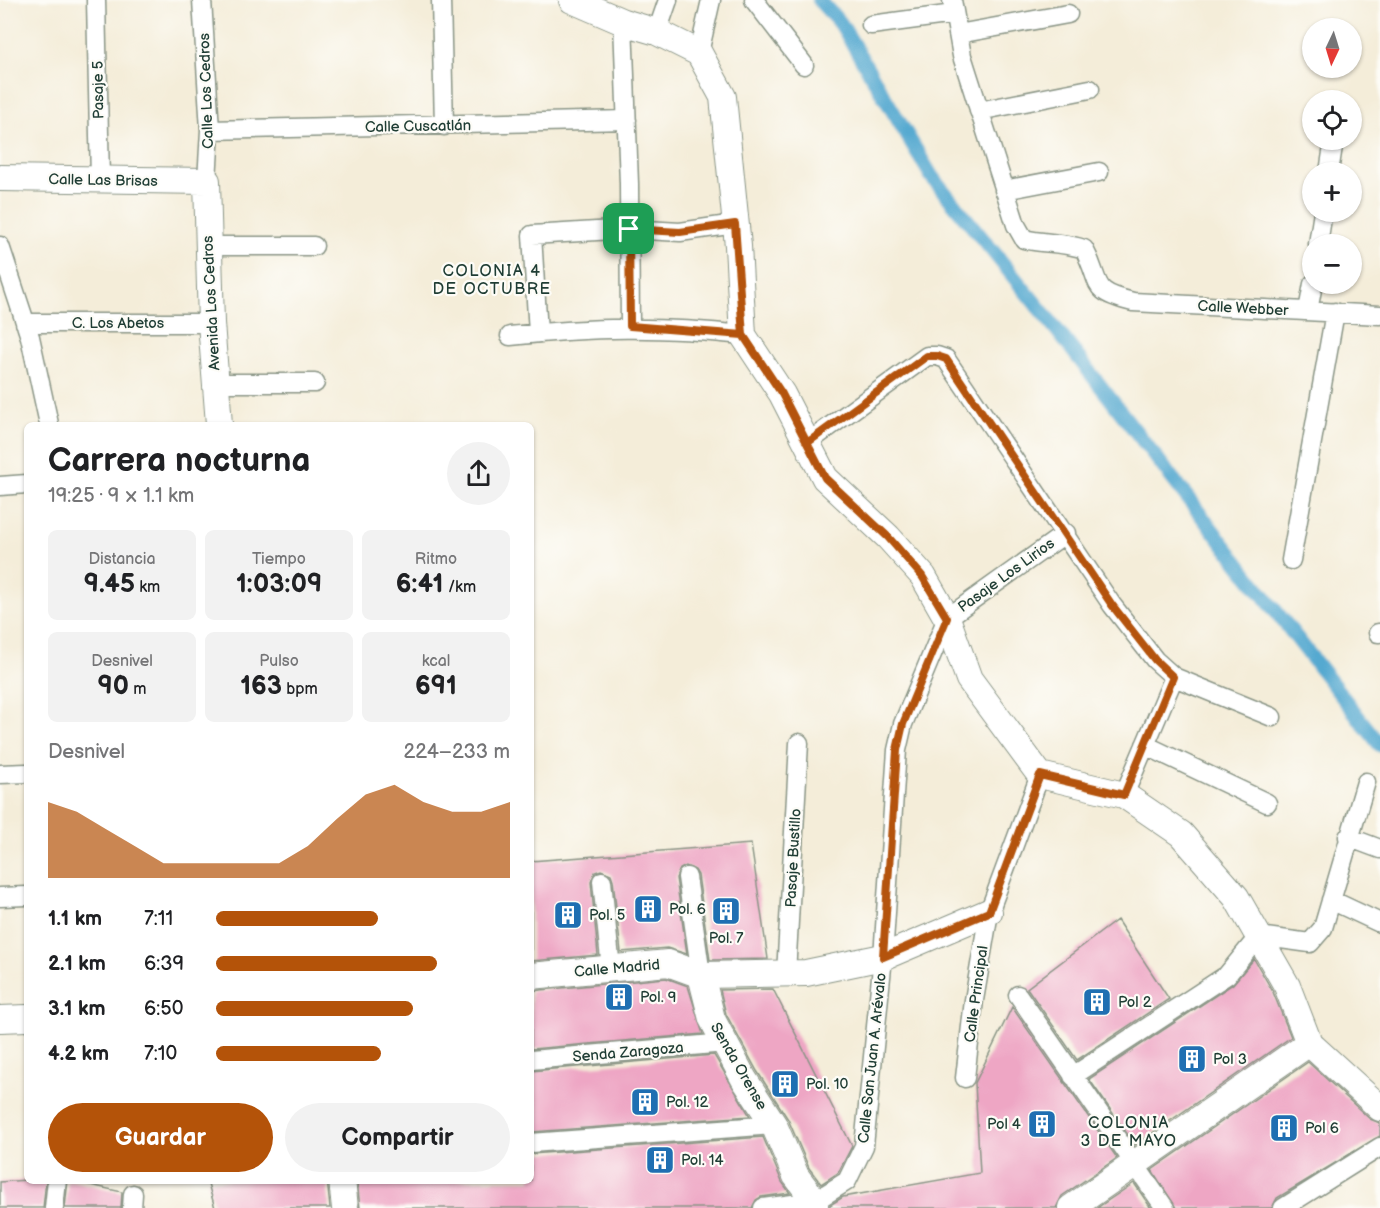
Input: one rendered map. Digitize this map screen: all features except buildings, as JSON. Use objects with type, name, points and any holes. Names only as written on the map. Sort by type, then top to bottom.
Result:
[{"type":"street","name":"Pasaje 5","points":[[96,0],[100,180]]},
{"type":"street","name":"Calle Los Cedros","points":[[202,0],[210,130],[207,181]]},
{"type":"street","points":[[441,0],[444,126]]},
{"type":"street","points":[[572,0],[623,22],[657,32],[699,53],[723,97],[743,335],[782,394],[825,478],[888,537],[922,576],[947,618],[969,679],[1040,775],[1124,795],[1181,834],[1236,897],[1287,986],[1310,1043],[1380,1108]]},
{"type":"street","points":[[657,32],[668,0]]},
{"type":"street","points":[[699,53],[711,0]]},
{"type":"street","points":[[754,0],[804,65]]},
{"type":"street","points":[[871,25],[953,7],[962,56],[1004,190],[1099,172]]},
{"type":"street","points":[[958,34],[1068,14]]},
{"type":"street","points":[[623,22],[630,326]]},
{"type":"street","points":[[979,111],[1090,89]]},
{"type":"street","name":"Calle Cuscatlán","points":[[210,130],[627,120]]},
{"type":"street","name":"Calle Las Brisas","points":[[0,178],[207,181]]},
{"type":"street","name":"Avenida Los Cedros","points":[[207,181],[211,323],[219,422]]},
{"type":"street","name":"Calle Webber","points":[[1004,190],[1016,225],[1024,240],[1073,245],[1084,249],[1099,287],[1107,295],[1133,302],[1380,315]]},
{"type":"street","points":[[538,333],[532,235],[629,229],[680,232],[735,224]]},
{"type":"street","points":[[0,246],[25,323],[49,422]]},
{"type":"street","points":[[208,246],[314,246]]},
{"type":"street","points":[[1308,311],[1311,294]]},
{"type":"street","points":[[1291,560],[1335,312]]},
{"type":"street","name":"C. Los Abetos","points":[[25,323],[211,323]]},
{"type":"street","points":[[510,336],[630,326],[743,335]]},
{"type":"street","points":[[807,443],[927,356],[946,359],[1066,533],[1112,605],[1155,660],[1173,677],[1272,717]]},
{"type":"street","points":[[215,383],[315,383]]},
{"type":"street","points":[[0,486],[24,484]]},
{"type":"street","name":"Pasaje Los Lirios","points":[[947,618],[1066,533]]},
{"type":"street","name":"Calle San Juan A. Arévalo","points":[[815,1205],[847,1181],[864,1146],[883,957],[897,750],[903,724],[947,618]]},
{"type":"street","points":[[1124,795],[1173,677]]},
{"type":"street","name":"Pasaje Bustillo","points":[[786,974],[799,743]]},
{"type":"street","points":[[1145,745],[1267,802]]},
{"type":"street","points":[[0,774],[24,773]]},
{"type":"street","name":"Calle Principal","points":[[965,1078],[974,1000],[989,912],[1040,775]]},
{"type":"street","points":[[1258,936],[1310,943],[1323,928],[1366,782]]},
{"type":"street","points":[[1348,837],[1380,849]]},
{"type":"street","name":"Senda Orense","points":[[687,877],[701,975],[712,1019],[774,1125],[796,1176],[815,1205]]},
{"type":"street","points":[[602,881],[611,969]]},
{"type":"street","points":[[0,897],[24,896]]},
{"type":"street","points":[[1331,900],[1380,923]]},
{"type":"street","points":[[701,975],[806,973],[883,957],[989,912]]},
{"type":"street","points":[[1073,1076],[1227,975],[1258,936]]},
{"type":"street","name":"Calle Madrid","points":[[534,976],[668,963],[701,975]]},
{"type":"street","points":[[1018,995],[1165,1208]]},
{"type":"street","points":[[0,1019],[24,1018]]},
{"type":"street","name":"Senda Zaragoza","points":[[534,1060],[724,1043]]},
{"type":"street","points":[[1071,1208],[1135,1165],[1220,1102],[1310,1043]]},
{"type":"street","points":[[534,1143],[774,1125]]},
{"type":"street","points":[[1283,1208],[1380,1147]]},
{"type":"street","points":[[54,1208],[57,1184]]},
{"type":"street","points":[[342,1184],[345,1208]]},
{"type":"street","points":[[763,1208],[815,1205]]},
{"type":"waterway","points":[[819,0],[841,24],[932,177],[1049,320],[1380,745]]},
{"type":"place","name":"Pol. 6","points":[[648,909]]},
{"type":"place","name":"Pol. 7","points":[[726,911]]},
{"type":"place","name":"Pol. 5","points":[[568,915]]},
{"type":"place","name":"Pol. 9","points":[[619,997]]},
{"type":"place","name":"Pol 2","points":[[1097,1002]]},
{"type":"place","name":"Pol 3","points":[[1192,1059]]},
{"type":"place","name":"Pol. 10","points":[[785,1084]]},
{"type":"place","name":"Pol. 12","points":[[645,1102]]},
{"type":"place","name":"Pol 4","points":[[1042,1124]]},
{"type":"place","name":"Pol 6","points":[[1284,1128]]},
{"type":"place","name":"Pol. 14","points":[[660,1160]]},
{"type":"district","name":"COLONIA 4 DE OCTUBRE","points":[[492,279]]},
{"type":"district","name":"COLONIA 3 DE MAYO","points":[[1129,1131]]},
{"type":"route","points":[[629,229],[630,326],[684,328],[743,335],[782,394],[807,443],[825,478],[888,537],[922,576],[947,618],[903,724],[897,750],[883,957],[989,912],[1040,775],[1124,795],[1173,677],[1155,660],[1112,605],[1066,533],[946,359],[927,356],[807,443],[782,394],[743,335],[735,224],[680,232],[629,229]]}]
